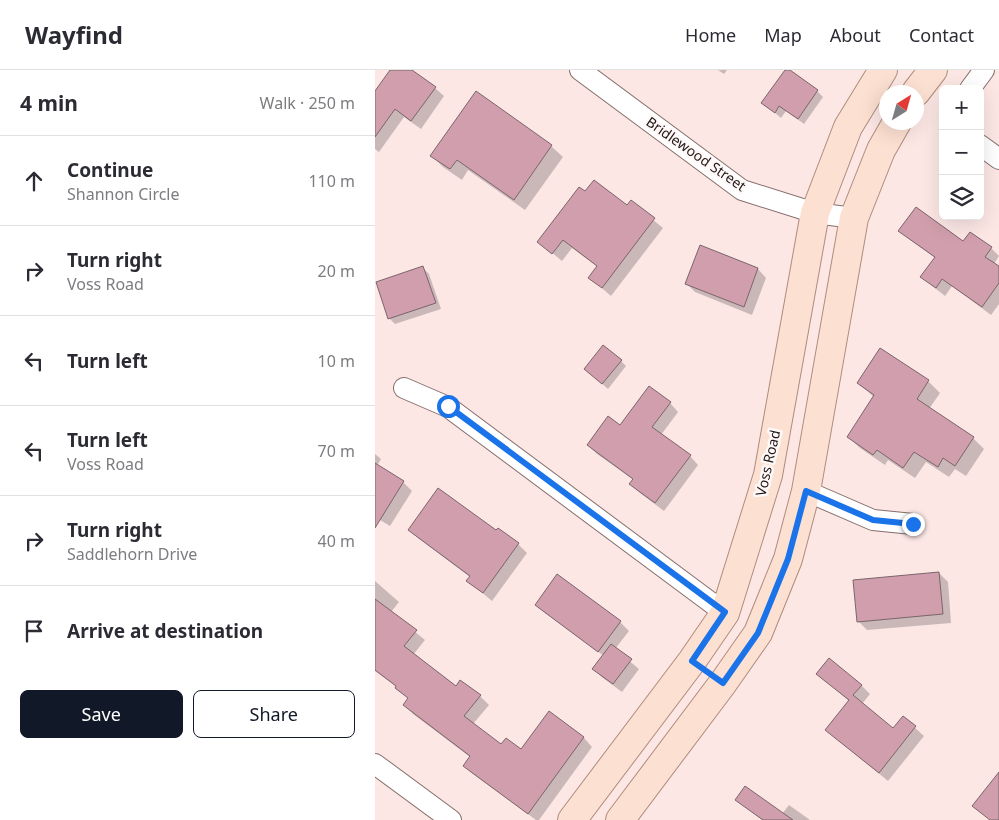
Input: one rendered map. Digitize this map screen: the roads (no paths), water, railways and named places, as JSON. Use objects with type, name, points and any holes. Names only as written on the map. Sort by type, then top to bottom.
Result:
[{"type":"main road","name":"Voss Road","points":[[572,820],[692,661],[725,612],[768,475],[815,213],[848,127],[883,70]]},
{"type":"main road","points":[[921,85],[933,70]]},
{"type":"main road","points":[[620,820],[723,683],[758,633],[788,559],[806,491],[854,218],[881,150],[892,130]]},
{"type":"main road","points":[[692,661],[723,683]]},
{"type":"street","name":"Bridlewood Street","points":[[580,70],[742,190],[815,213],[854,218]]},
{"type":"street","points":[[973,85],[984,70]]},
{"type":"street","points":[[984,148],[999,159]]},
{"type":"street","points":[[405,388],[448,406],[725,612]]},
{"type":"street","points":[[806,491],[873,520],[913,524]]},
{"type":"street","points":[[375,764],[451,820]]}]
